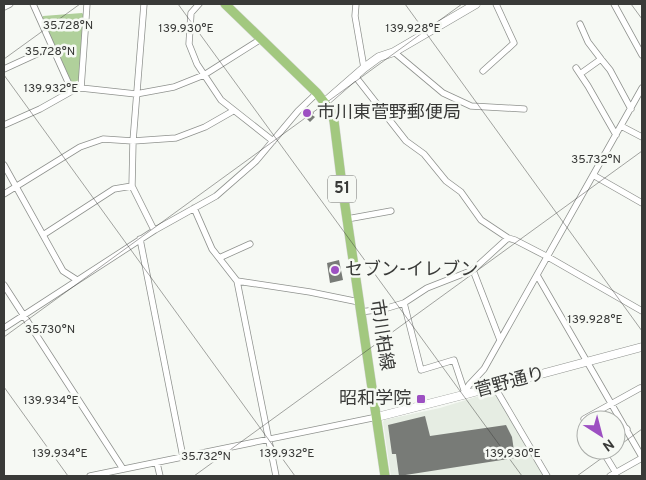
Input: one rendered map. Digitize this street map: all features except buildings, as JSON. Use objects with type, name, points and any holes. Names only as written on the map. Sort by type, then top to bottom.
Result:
[{"type":"main road","name":"市川柏線","points":[[225,4],[317,93],[331,111],[334,121],[385,476]]},
{"type":"street","points":[[4,7],[10,4]]},
{"type":"street","points":[[33,4],[72,91]]},
{"type":"street","points":[[81,88],[86,4]]},
{"type":"street","points":[[144,4],[136,94],[132,186],[154,230]]},
{"type":"street","points":[[199,4],[191,13],[189,44],[194,57],[214,92],[233,111],[273,142]]},
{"type":"street","points":[[356,4],[355,16],[364,68]]},
{"type":"street","points":[[325,102],[379,57],[394,52],[476,4]]},
{"type":"street","points":[[483,71],[514,43],[496,4]]},
{"type":"street","points":[[614,4],[642,55]]},
{"type":"street","points":[[580,24],[588,42],[610,70],[631,109]]},
{"type":"street","points":[[4,125],[81,88],[136,94],[174,87],[204,74],[261,39]]},
{"type":"street","points":[[4,69],[52,47]]},
{"type":"street","points":[[394,52],[443,93],[471,106],[524,109]]},
{"type":"street","points":[[580,74],[601,59]]},
{"type":"street","points":[[576,68],[616,135]]},
{"type":"street","points":[[355,76],[406,141],[424,154],[446,181],[461,192],[481,220],[508,238],[548,257],[642,311]]},
{"type":"street","points":[[464,394],[484,369],[621,126],[640,96],[642,88]]},
{"type":"street","points":[[4,328],[154,230],[216,196],[256,161],[298,111],[317,93]]},
{"type":"street","points":[[4,194],[80,147],[103,139],[176,138],[204,127],[233,111]]},
{"type":"street","points":[[621,126],[642,137]]},
{"type":"street","points":[[4,165],[63,271],[77,280]]},
{"type":"street","points":[[593,175],[642,203]]},
{"type":"street","points":[[43,235],[114,190],[132,186]]},
{"type":"street","points":[[194,208],[206,238],[237,281],[276,476]]},
{"type":"street","points":[[347,219],[391,211]]},
{"type":"street","points":[[360,312],[384,309],[404,303],[427,288],[473,270],[508,238]]},
{"type":"street","points":[[140,239],[183,457]]},
{"type":"street","points":[[219,258],[250,244]]},
{"type":"street","points":[[473,270],[500,340]]},
{"type":"street","points":[[537,275],[615,410]]},
{"type":"street","points":[[237,281],[310,292],[359,302]]},
{"type":"street","points":[[4,285],[123,469]]},
{"type":"street","points":[[404,303],[420,370],[454,360],[464,394]]},
{"type":"street","name":"菅野通り","points":[[377,417],[642,346]]},
{"type":"street","points":[[494,386],[547,476]]},
{"type":"street","points":[[601,410],[640,388]]},
{"type":"street","points":[[90,476],[377,417]]},
{"type":"street","points":[[610,476],[642,457],[626,430]]},
{"type":"street","points":[[608,460],[616,473]]},
{"type":"street","points":[[157,463],[160,476]]},
{"type":"shaded area","points":[[495,391],[544,476],[391,476],[384,420],[440,408]]},
{"type":"green space","points":[[82,13],[84,15],[79,80],[73,83],[42,18],[43,16]]},
{"type":"place","name":"市川東菅野郵便局","points":[[307,113]]},
{"type":"place","name":"セブン-イレブン","points":[[335,270]]},
{"type":"place","name":"昭和学院","points":[[421,399]]}]
